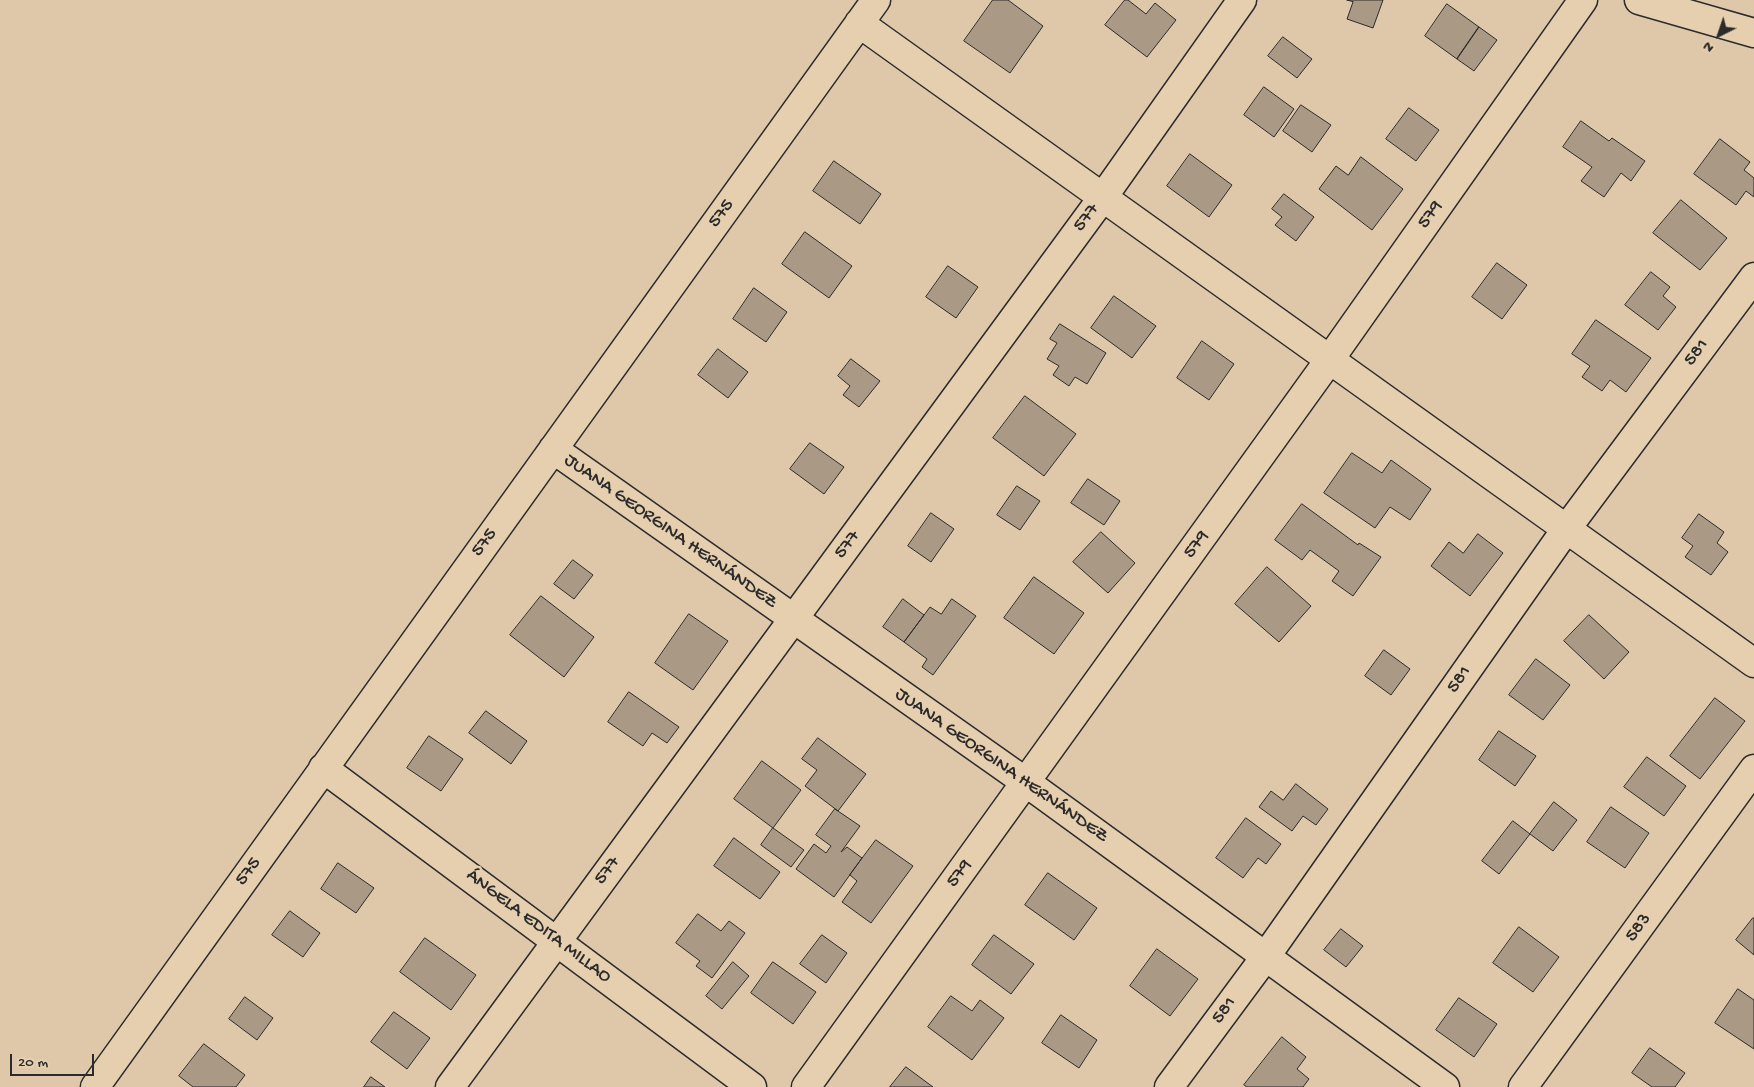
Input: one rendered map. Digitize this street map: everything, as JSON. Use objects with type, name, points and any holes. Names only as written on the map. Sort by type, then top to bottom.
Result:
[{"type":"street","name":"575","points":[[95,1087],[876,0]]},
{"type":"street","name":"577","points":[[450,1087],[1103,197],[1242,0]]},
{"type":"street","name":"579","points":[[806,1087],[1027,783],[1330,359],[1583,0]]},
{"type":"street","points":[[1639,0],[1754,33]]},
{"type":"street","points":[[859,24],[1754,663]]},
{"type":"street","name":"581","points":[[1169,1087],[1266,956],[1566,528],[1754,277]]},
{"type":"street","name":"JUANA GEORGINA HERNÁNDEZ","points":[[553,449],[793,620],[1027,783],[1446,1087]]},
{"type":"street","name":"ÁNGELA EDITA MILLAO","points":[[323,768],[752,1087]]},
{"type":"street","name":"583","points":[[1523,1087],[1754,769]]},
{"type":"building","points":[[993,0],[1008,0],[1043,26],[1010,73],[964,41]]},
{"type":"building","points":[[1125,0],[1128,0],[1146,14],[1155,3],[1176,20],[1147,57],[1105,25]]},
{"type":"building","points":[[1347,0],[1383,0],[1373,28],[1347,19],[1353,2]]},
{"type":"building","points":[[1447,4],[1479,27],[1457,59],[1425,36]]},
{"type":"building","points":[[1479,27],[1497,40],[1474,71],[1457,59]]},
{"type":"building","points":[[1283,37],[1312,59],[1297,78],[1268,56]]},
{"type":"building","points":[[1264,87],[1294,109],[1274,137],[1244,115]]},
{"type":"building","points":[[1301,105],[1331,125],[1312,152],[1283,131]]},
{"type":"building","points":[[1409,108],[1439,130],[1416,161],[1386,139]]},
{"type":"building","points":[[1581,121],[1609,141],[1612,138],[1645,161],[1631,181],[1621,173],[1604,197],[1581,181],[1592,167],[1563,147]]},
{"type":"building","points":[[1720,139],[1750,162],[1744,170],[1754,178],[1754,197],[1746,191],[1736,205],[1694,174]]},
{"type":"building","points":[[1190,154],[1232,185],[1209,217],[1167,186]]},
{"type":"building","points":[[1361,157],[1403,189],[1372,230],[1319,189],[1336,166],[1348,175]]},
{"type":"building","points":[[834,161],[881,194],[860,224],[813,191]]},
{"type":"building","points":[[1284,194],[1314,217],[1296,241],[1275,225],[1282,217],[1272,209]]},
{"type":"building","points":[[1681,200],[1727,238],[1700,270],[1653,233]]},
{"type":"building","points":[[805,232],[852,266],[829,298],[782,264]]},
{"type":"building","points":[[1497,263],[1527,285],[1502,319],[1472,297]]},
{"type":"building","points":[[948,266],[978,287],[956,318],[926,297]]},
{"type":"building","points":[[1651,272],[1670,287],[1663,296],[1676,307],[1658,330],[1625,305]]},
{"type":"building","points":[[754,288],[787,312],[766,342],[733,319]]},
{"type":"building","points":[[1114,296],[1156,326],[1132,358],[1091,328]]},
{"type":"building","points":[[1596,320],[1651,358],[1626,392],[1610,380],[1602,391],[1582,377],[1590,366],[1572,354]]},
{"type":"building","points":[[1060,324],[1106,353],[1087,384],[1075,377],[1069,386],[1053,375],[1059,366],[1047,359],[1057,343],[1050,339]]},
{"type":"building","points":[[1202,341],[1234,364],[1209,400],[1177,378]]},
{"type":"building","points":[[718,349],[748,372],[728,398],[698,375]]},
{"type":"building","points":[[851,359],[880,381],[859,407],[843,395],[850,386],[838,376]]},
{"type":"building","points":[[1025,396],[1076,434],[1044,476],[993,438]]},
{"type":"building","points":[[810,443],[844,467],[824,494],[790,469]]},
{"type":"building","points":[[1352,453],[1382,473],[1391,460],[1431,489],[1410,520],[1390,507],[1375,528],[1324,493]]},
{"type":"building","points":[[1088,479],[1120,501],[1104,525],[1071,503]]},
{"type":"building","points":[[1017,486],[1040,501],[1020,530],[997,515]]},
{"type":"building","points":[[1302,504],[1358,545],[1359,543],[1381,557],[1353,596],[1332,581],[1339,571],[1310,550],[1302,560],[1275,540]]},
{"type":"building","points":[[931,513],[954,529],[931,562],[908,546]]},
{"type":"building","points":[[1699,514],[1724,532],[1717,543],[1728,552],[1711,575],[1685,557],[1693,546],[1682,538]]},
{"type":"building","points":[[1101,532],[1135,563],[1108,593],[1073,562]]},
{"type":"building","points":[[1478,534],[1503,553],[1470,596],[1431,566],[1449,542],[1463,553]]},
{"type":"building","points":[[573,560],[593,575],[574,599],[554,584]]},
{"type":"building","points":[[1267,567],[1311,606],[1279,642],[1235,604]]},
{"type":"building","points":[[1034,577],[1084,613],[1054,654],[1004,618]]},
{"type":"building","points":[[541,596],[594,637],[564,677],[510,635]]},
{"type":"building","points":[[903,599],[924,615],[904,642],[883,627]]},
{"type":"building","points":[[952,599],[976,616],[933,675],[922,667],[927,659],[904,642],[930,607],[941,614]]},
{"type":"building","points":[[689,614],[728,641],[693,690],[655,663]]},
{"type":"building","points":[[1589,615],[1629,652],[1604,679],[1564,641]]},
{"type":"building","points":[[1384,650],[1410,669],[1391,695],[1365,676]]},
{"type":"building","points":[[1536,659],[1570,685],[1543,720],[1509,695]]},
{"type":"building","points":[[629,692],[679,727],[667,743],[652,733],[643,746],[608,722]]},
{"type":"building","points":[[1715,698],[1745,721],[1700,779],[1670,756]]},
{"type":"building","points":[[486,711],[527,741],[511,764],[469,733]]},
{"type":"building","points":[[1499,731],[1536,756],[1515,786],[1479,760]]},
{"type":"building","points":[[429,736],[463,759],[441,791],[407,768]]},
{"type":"building","points":[[818,738],[866,774],[838,811],[805,786],[817,770],[802,759]]},
{"type":"building","points":[[1647,757],[1686,786],[1664,816],[1624,787]]},
{"type":"building","points":[[762,761],[801,790],[773,828],[734,799]]},
{"type":"building","points":[[1296,784],[1328,809],[1316,825],[1303,816],[1292,831],[1259,807],[1271,791],[1283,800]]},
{"type":"building","points":[[1554,802],[1577,820],[1553,851],[1530,834]]},
{"type":"building","points":[[1611,807],[1649,833],[1625,868],[1587,842]]},
{"type":"building","points":[[835,809],[860,826],[841,852],[847,847],[862,858],[834,897],[796,869],[814,844],[826,853],[831,846],[816,835]]},
{"type":"building","points":[[1246,818],[1281,844],[1266,864],[1258,858],[1243,878],[1216,858]]},
{"type":"building","points":[[1513,821],[1530,834],[1499,874],[1482,861]]},
{"type":"building","points":[[773,828],[804,850],[791,867],[761,845]]},
{"type":"building","points":[[734,838],[780,872],[760,899],[714,866]]},
{"type":"building","points":[[876,840],[913,866],[871,923],[842,902],[857,881],[850,875]]},
{"type":"building","points":[[338,863],[374,888],[356,913],[321,889]]},
{"type":"building","points":[[1048,873],[1097,908],[1074,940],[1025,905]]},
{"type":"building","points":[[290,911],[320,933],[303,957],[272,935]]},
{"type":"building","points":[[698,914],[721,931],[729,921],[745,933],[712,978],[696,966],[700,961],[676,943]]},
{"type":"building","points":[[1754,918],[1754,955],[1736,940]]},
{"type":"building","points":[[1519,927],[1559,957],[1533,992],[1493,963]]},
{"type":"building","points":[[1341,929],[1363,946],[1346,967],[1324,950]]},
{"type":"building","points":[[822,935],[847,953],[826,983],[800,964]]},
{"type":"building","points":[[994,935],[1034,964],[1011,994],[972,965]]},
{"type":"building","points":[[425,938],[476,975],[451,1010],[400,972]]},
{"type":"building","points":[[1157,949],[1198,979],[1170,1016],[1130,986]]},
{"type":"building","points":[[733,962],[749,976],[722,1009],[706,996]]},
{"type":"building","points":[[773,962],[816,992],[793,1024],[751,993]]},
{"type":"building","points":[[1738,989],[1754,1000],[1754,1049],[1715,1023]]},
{"type":"building","points":[[951,996],[972,1011],[980,1000],[1004,1018],[972,1060],[928,1027]]},
{"type":"building","points":[[245,997],[273,1018],[257,1040],[229,1019]]},
{"type":"building","points":[[1459,998],[1497,1024],[1474,1057],[1436,1030]]},
{"type":"building","points":[[394,1012],[430,1038],[407,1069],[371,1042]]},
{"type":"building","points":[[1061,1015],[1097,1040],[1079,1068],[1042,1043]]},
{"type":"building","points":[[1282,1037],[1306,1057],[1297,1069],[1309,1079],[1303,1087],[1247,1087],[1244,1085]]},
{"type":"building","points":[[204,1044],[245,1075],[236,1087],[193,1087],[179,1076]]},
{"type":"building","points":[[1650,1048],[1685,1073],[1675,1087],[1652,1087],[1632,1073]]},
{"type":"building","points":[[906,1067],[933,1087],[890,1087]]},
{"type":"building","points":[[371,1077],[385,1087],[364,1087]]}]
